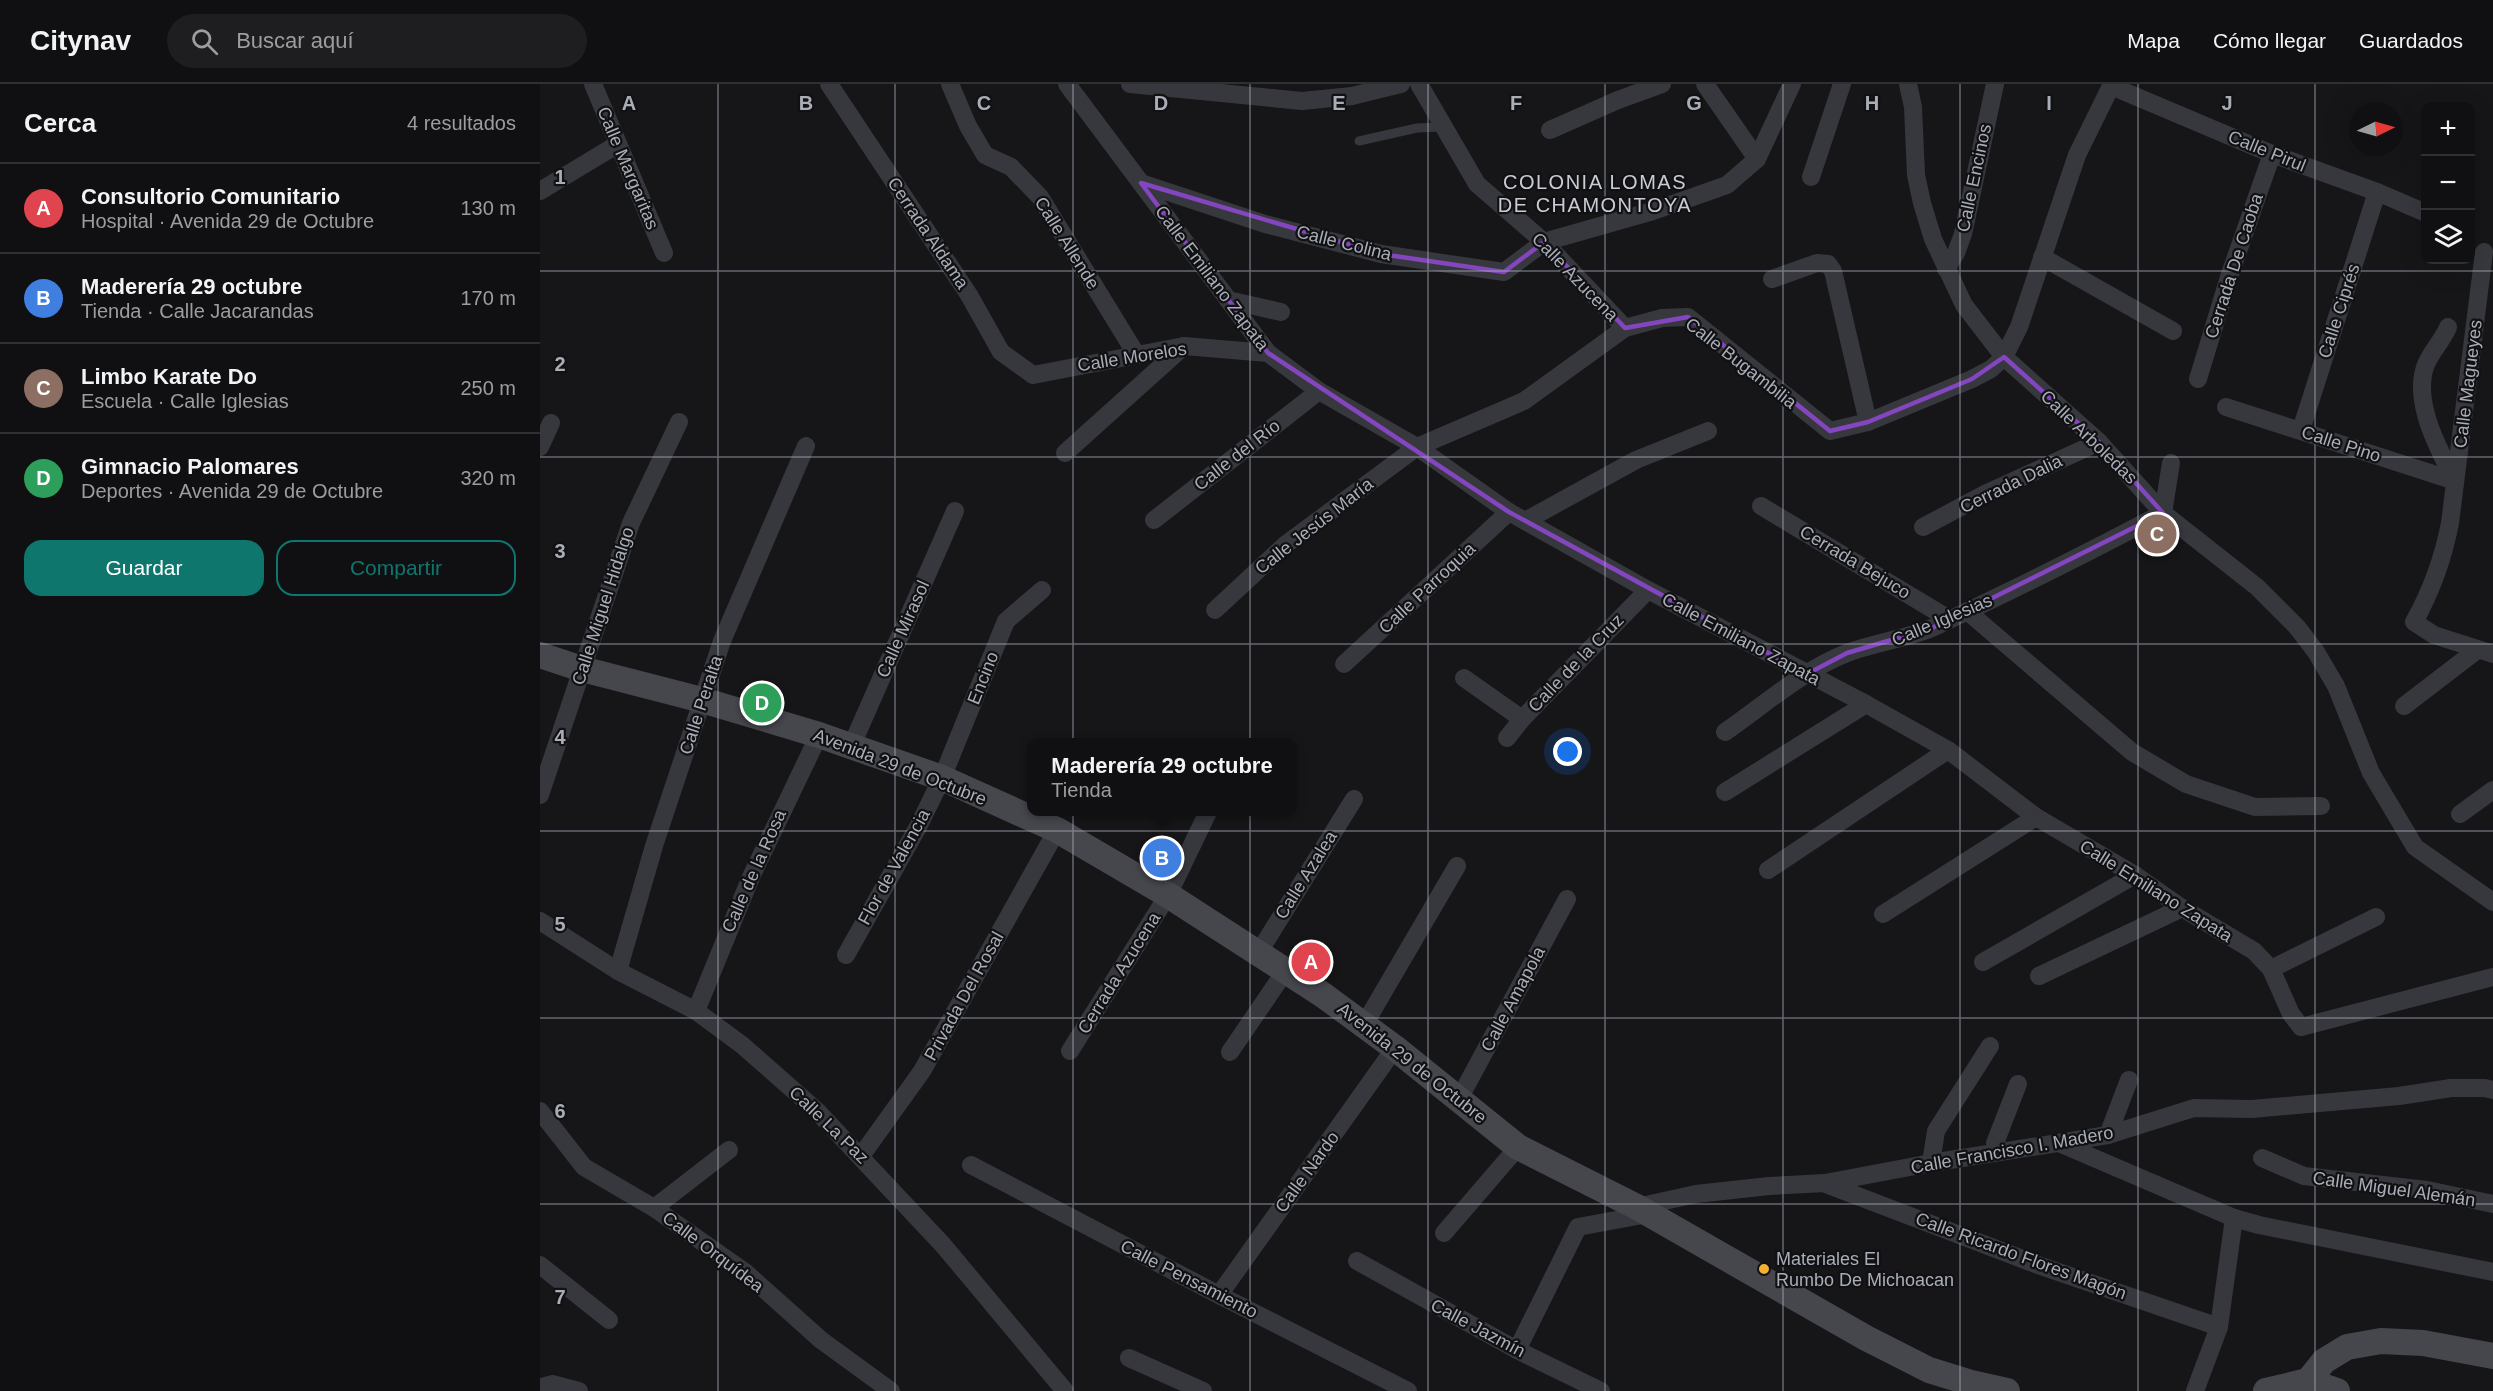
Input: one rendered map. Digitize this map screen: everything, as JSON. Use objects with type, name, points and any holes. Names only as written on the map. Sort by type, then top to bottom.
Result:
[{"type":"street","name":"Calle Margaritas","points":[[593,84],[664,253]]},
{"type":"street","name":"Cerrada Aldama","points":[[829,84],[969,295],[1001,352],[1033,375]]},
{"type":"street","name":"Calle Allende","points":[[950,84],[968,126],[985,155],[1011,167],[1040,197],[1136,354]]},
{"type":"street","name":"Calle Emiliano Zapata","points":[[1067,84],[1268,353],[1319,391],[1417,447],[1517,516],[1648,590],[1866,704],[1948,750],[2036,817],[2134,875],[2182,908],[2254,951],[2271,969],[2291,1014],[2301,1027],[2493,977]]},
{"type":"street","points":[[1130,84],[1247,91],[1302,101],[1352,96],[1401,84]]},
{"type":"street","name":"Calle Azucena","points":[[1419,84],[1477,184],[1544,242],[1624,328]]},
{"type":"street","points":[[1550,130],[1608,104],[1662,84]]},
{"type":"street","points":[[1544,242],[1653,211],[1727,185],[1756,159],[1792,84]]},
{"type":"street","points":[[1811,177],[1842,84]]},
{"type":"street","name":"Calle Arboledas","points":[[1908,84],[1913,107],[1916,175],[1933,239],[1964,305],[2004,357],[2099,442],[2163,513],[2257,587],[2296,627],[2316,651],[2336,686],[2371,773],[2415,847],[2493,902]]},
{"type":"street","name":"Calle Encinos","points":[[1946,269],[1956,253],[1963,234],[1995,84]]},
{"type":"street","name":"Calle Pirul","points":[[2004,357],[2019,327],[2077,155],[2111,85],[2272,154],[2377,192],[2421,211]]},
{"type":"street","points":[[1712,87],[1756,159]]},
{"type":"street","points":[[540,190],[618,144]]},
{"type":"street","name":"Cerrada De Caoba","points":[[2198,379],[2229,277],[2272,154]]},
{"type":"street","name":"Calle Colina","points":[[1141,183],[1265,224],[1381,254],[1504,272],[1544,242]]},
{"type":"street","name":"Calle Ciprés","points":[[2301,430],[2377,192]]},
{"type":"street","name":"Calle Magueyes","points":[[2484,252],[2444,553],[2430,592],[2414,622],[2434,635],[2485,652]]},
{"type":"street","points":[[2042,257],[2173,331]]},
{"type":"street","points":[[1772,279],[1817,263],[1828,264],[1833,271],[1868,422]]},
{"type":"street","points":[[1228,300],[1281,312]]},
{"type":"street","name":"Calle Bugambilia","points":[[1417,447],[1524,401],[1624,328],[1662,318],[1688,317],[1830,431],[1868,422],[1972,379],[1991,369],[2004,357]]},
{"type":"street","name":"Calle Magueyes","points":[[2448,327],[2424,369],[2423,395],[2433,439],[2455,481]]},
{"type":"street","points":[[1065,453],[1184,346]]},
{"type":"street","name":"Calle Morelos","points":[[1033,375],[1184,346],[1268,353]]},
{"type":"street","name":"Calle del Río","points":[[1154,520],[1319,391]]},
{"type":"street","name":"Calle Pino","points":[[2226,407],[2455,481]]},
{"type":"street","name":"Calle Miguel Hidalgo","points":[[540,795],[631,523],[679,422]]},
{"type":"street","points":[[540,447],[551,423]]},
{"type":"street","name":"Calle Parroquia","points":[[1344,664],[1517,516],[1636,460],[1708,431]]},
{"type":"street","name":"Cerrada Dalia","points":[[1923,527],[1985,494],[2099,442]]},
{"type":"street","name":"Calle Peralta","points":[[618,971],[654,846],[722,641],[806,446]]},
{"type":"street","name":"Calle Jesús María","points":[[1215,610],[1284,545],[1417,447]]},
{"type":"street","points":[[2163,513],[2170,463]]},
{"type":"street","name":"Cerrada Bejuco","points":[[1761,506],[1949,619]]},
{"type":"street","name":"Calle Mirasol","points":[[851,747],[955,512]]},
{"type":"street","name":"Calle Iglesias","points":[[1725,732],[1807,674],[1847,653],[1891,642],[1968,611],[2163,513]]},
{"type":"street","name":"Encino","points":[[942,778],[1006,621],[1042,590]]},
{"type":"street","name":"Calle de la Cruz","points":[[1507,738],[1522,719],[1648,590]]},
{"type":"street","points":[[1968,611],[2132,752],[2186,784],[2255,807],[2320,806]]},
{"type":"street","points":[[2404,706],[2485,652]]},
{"type":"street","name":"Avenida 29 de Octubre","points":[[540,655],[582,669],[702,700],[819,735],[942,778],[1057,830],[1168,895],[1286,970],[1395,1048],[1518,1147],[1642,1210],[1866,1338],[1929,1370],[2007,1391]]},
{"type":"street","points":[[1464,678],[1522,719]]},
{"type":"street","points":[[1725,792],[1866,704]]},
{"type":"street","name":"Calle de la Rosa","points":[[696,1011],[751,877],[819,735]]},
{"type":"street","points":[[1768,870],[1948,750]]},
{"type":"street","name":"Flor de Valencia","points":[[846,955],[918,827],[942,778]]},
{"type":"street","points":[[2460,814],[2493,790]]},
{"type":"street","name":"Calle Azalea","points":[[1259,952],[1354,799]]},
{"type":"street","name":"Cerrada Azucena","points":[[1070,1051],[1168,895],[1206,816]]},
{"type":"street","points":[[1883,914],[2036,817]]},
{"type":"street","name":"Privada Del Rosal","points":[[861,1156],[922,1071],[1057,830]]},
{"type":"street","points":[[1364,1025],[1457,866]]},
{"type":"street","points":[[1983,962],[2134,875]]},
{"type":"street","name":"Calle Amapola","points":[[1459,1099],[1566,899]]},
{"type":"street","points":[[2039,976],[2182,908]]},
{"type":"street","points":[[2271,969],[2376,917]]},
{"type":"street","name":"Calle La Paz","points":[[540,921],[618,971],[696,1011],[742,1045],[817,1111],[943,1245],[1065,1391]]},
{"type":"street","points":[[1230,1052],[1286,970]]},
{"type":"street","points":[[1931,1163],[1936,1131],[1990,1046]]},
{"type":"street","name":"Calle Nardo","points":[[1219,1295],[1395,1048]]},
{"type":"street","points":[[2108,1135],[2129,1080]]},
{"type":"street","points":[[1998,1152],[1995,1143],[2018,1084]]},
{"type":"street","name":"Calle Francisco I. Madero","points":[[1517,1350],[1578,1227],[1696,1194],[1825,1183],[1931,1163],[2108,1135],[2194,1108],[2252,1109],[2399,1096],[2451,1088],[2493,1090]]},
{"type":"street","name":"Calle Orquídea","points":[[540,1111],[584,1167],[654,1208],[745,1272],[821,1340],[891,1391]]},
{"type":"street","points":[[2059,1143],[2234,1218],[2493,1272]]},
{"type":"street","points":[[1444,1233],[1518,1147]]},
{"type":"street","points":[[654,1208],[729,1150]]},
{"type":"street","name":"Calle Miguel Alemán","points":[[2262,1158],[2304,1176],[2427,1190],[2493,1204]]},
{"type":"street","name":"Calle Pensamiento","points":[[971,1166],[1408,1391]]},
{"type":"street","name":"Calle Ricardo Flores Magón","points":[[1825,1183],[2038,1265],[2219,1327]]},
{"type":"street","points":[[2195,1391],[2219,1327],[2234,1218]]},
{"type":"street","name":"Calle Jazmín","points":[[1357,1261],[1517,1350],[1601,1391]]},
{"type":"street","points":[[540,1265],[609,1320]]},
{"type":"street","points":[[2308,1381],[2324,1361],[2347,1347],[2381,1341],[2423,1343],[2493,1356]]},
{"type":"street","points":[[1130,1358],[1203,1391]]},
{"type":"street","points":[[2266,1391],[2308,1381],[2337,1391]]},
{"type":"street","points":[[541,1391],[542,1387],[552,1384],[579,1391]]},
{"type":"lane","points":[[1359,141],[1418,128],[1442,127]]},
{"type":"highlighted area","points":[[1141,183],[1381,254],[1504,272],[1544,242],[1625,328],[1688,317],[1830,431],[1868,422],[1972,379],[2004,357],[2099,442],[2163,513],[1932,628],[1847,653],[1807,674],[1509,512],[1268,353]]},
{"type":"place","name":"Limbo Karate Do","points":[[2157,534]]},
{"type":"place","name":"Gimnacio Palomares","points":[[762,703]]},
{"type":"place","name":"Maderería 29 octubre","points":[[1162,858]]},
{"type":"place","name":"Consultorio Comunitario","points":[[1311,962]]},
{"type":"place","name":"Materiales El Rumbo De Michoacan","points":[[1764,1269]]},
{"type":"district","name":"COLONIA LOMAS DE CHAMONTOYA","points":[[1595,194]]}]
